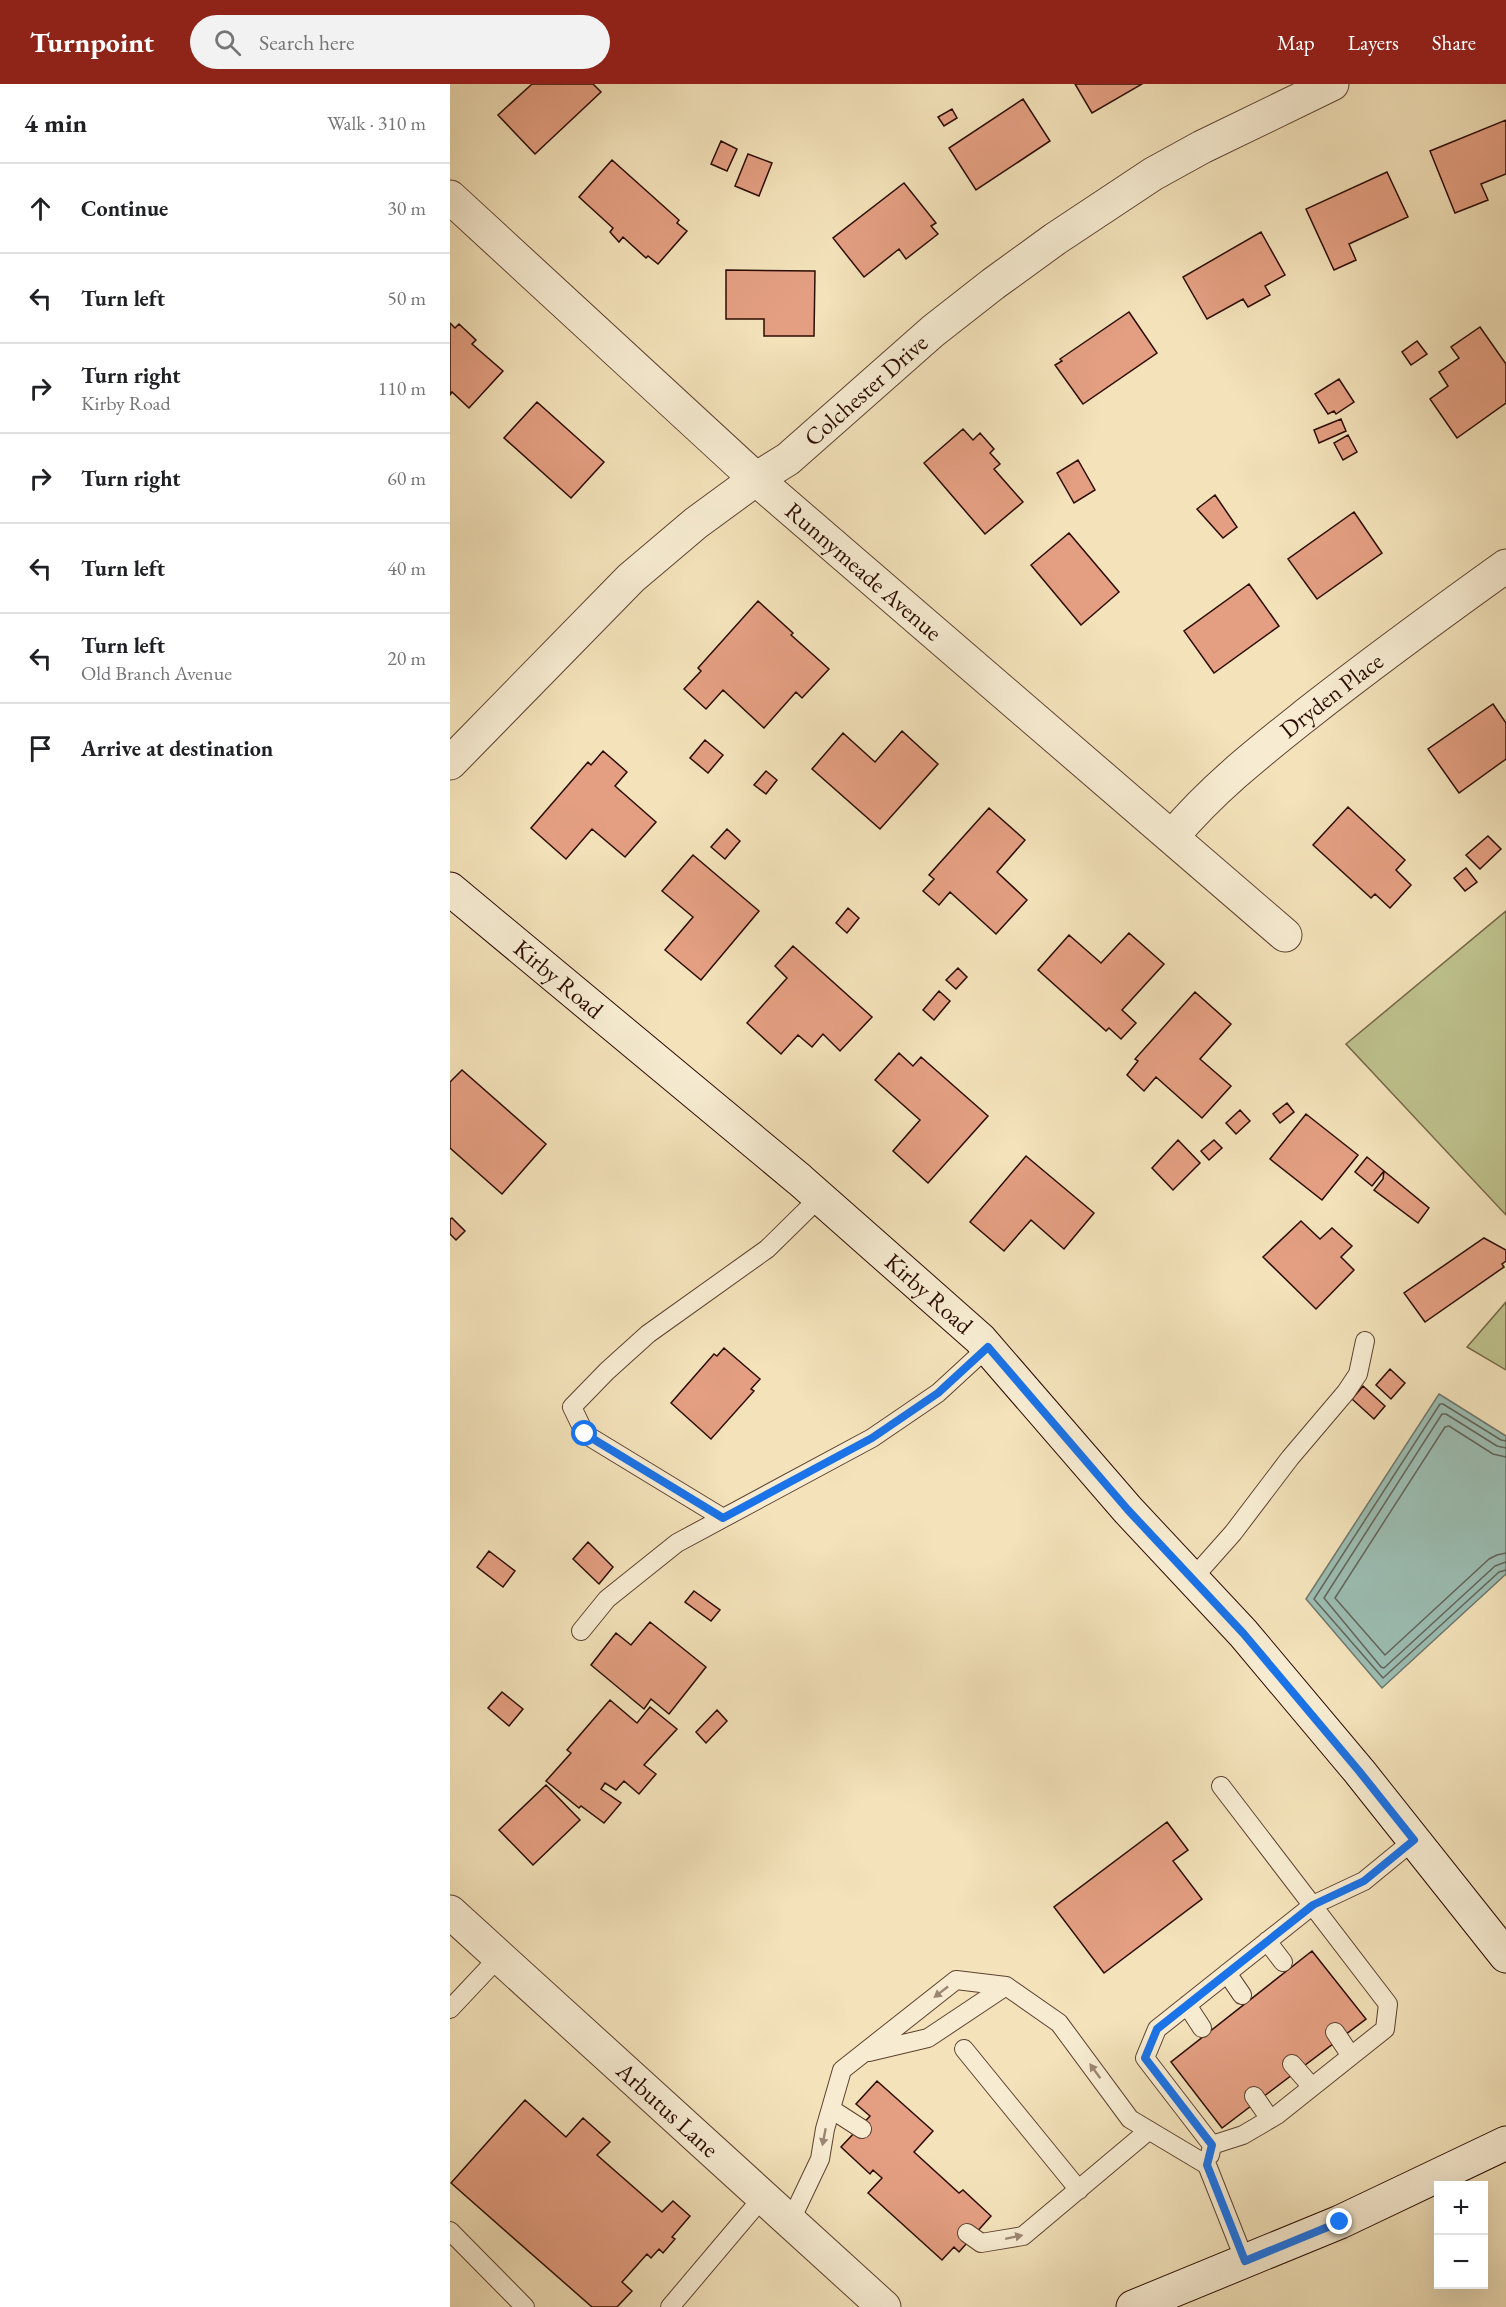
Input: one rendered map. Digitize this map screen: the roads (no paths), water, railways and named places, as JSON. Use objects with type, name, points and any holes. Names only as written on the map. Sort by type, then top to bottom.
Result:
[{"type":"street","name":"Colchester Drive","points":[[450,763],[631,578],[696,523],[756,479],[788,459],[933,331],[993,284],[1065,232],[1153,174],[1192,152],[1332,84]]},
{"type":"street","name":"Runnymeade Avenue","points":[[450,197],[756,479],[1285,935]]},
{"type":"street","name":"Dryden Place","points":[[1172,837],[1197,807],[1233,773],[1341,687],[1506,566]]},
{"type":"street","name":"Kirby Road","points":[[450,889],[820,1197],[988,1347],[1128,1510],[1243,1633],[1352,1761],[1506,1956]]},
{"type":"street","name":"Arbutus Lane","points":[[450,1912],[884,2307]]},
{"type":"street","points":[[1141,2306],[1340,2222],[1506,2143]]},
{"type":"lane","points":[[723,1518],[585,1434],[572,1407],[648,1334],[767,1249],[820,1197]]},
{"type":"lane","points":[[1193,1578],[1233,1533],[1290,1458],[1346,1392],[1358,1374],[1365,1341]]},
{"type":"lane","points":[[581,1631],[607,1599],[677,1544],[872,1438],[938,1393],[988,1347]]},
{"type":"lane","points":[[1212,2145],[1243,2135],[1270,2119],[1385,2029],[1388,2004],[1221,1786]]},
{"type":"lane","points":[[1212,2145],[1145,2058],[1157,2029],[1313,1905],[1364,1881],[1414,1840]]},
{"type":"lane","points":[[1267,1941],[1283,1962]]},
{"type":"lane","points":[[450,2009],[499,1957]]},
{"type":"lane","points":[[1227,1973],[1242,1995]]},
{"type":"lane","points":[[790,2222],[820,2159],[842,2070],[956,1980],[1006,1986],[1059,2023],[1130,2118],[1207,2165]]},
{"type":"lane","points":[[864,2053],[928,2038],[1006,1986]]},
{"type":"lane","points":[[1187,2005],[1202,2028]]},
{"type":"lane","points":[[1335,2032],[1351,2056]]},
{"type":"lane","points":[[964,2049],[1079,2190]]},
{"type":"lane","points":[[1292,2064],[1312,2087]]},
{"type":"lane","points":[[1254,2096],[1270,2119]]},
{"type":"lane","points":[[831,2109],[862,2129]]},
{"type":"lane","points":[[967,2233],[981,2243],[1023,2236],[1149,2131]]},
{"type":"lane","points":[[1212,2145],[1207,2165],[1245,2261]]},
{"type":"lane","points":[[670,2307],[763,2197]]},
{"type":"lane","points":[[450,2231],[525,2307]]},
{"type":"water","points":[[1439,1394],[1506,1436],[1506,1574],[1382,1688],[1306,1599]]}]
